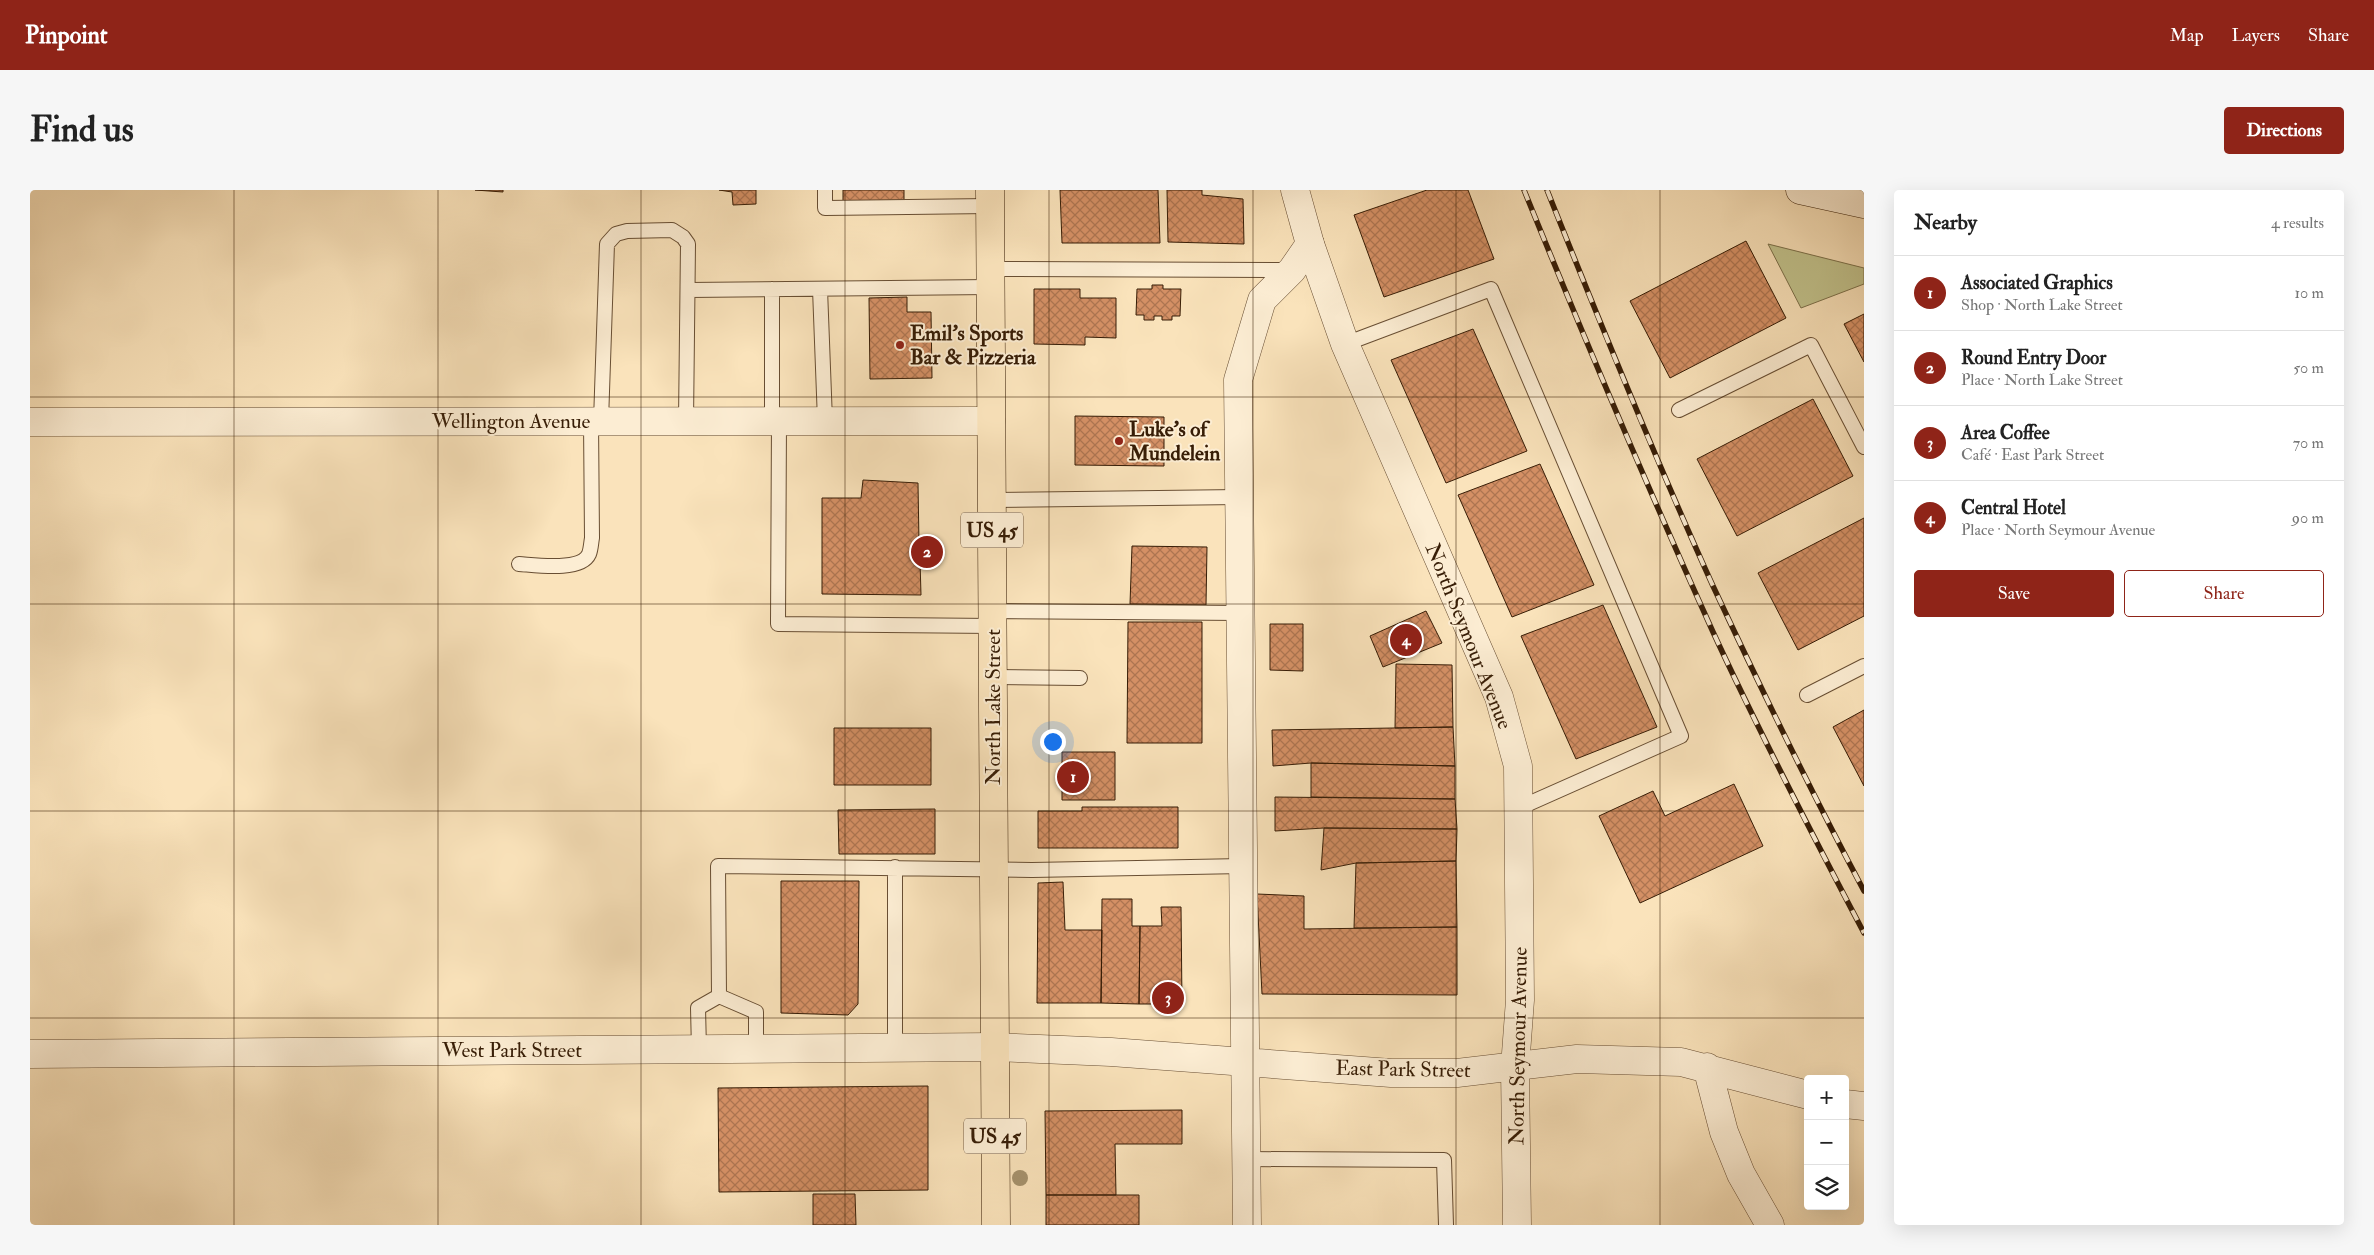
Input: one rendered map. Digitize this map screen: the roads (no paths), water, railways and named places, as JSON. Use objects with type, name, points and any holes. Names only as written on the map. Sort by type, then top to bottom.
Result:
[{"type":"main road","name":"North Lake Street","points":[[990,198],[996,1225]]},
{"type":"street","name":"North Seymour Avenue","points":[[1295,190],[1310,244],[1345,344],[1498,697],[1518,766],[1520,1000],[1515,1066],[1517,1225]]},
{"type":"street","points":[[1800,190],[1864,204]]},
{"type":"street","points":[[1247,1225],[1238,380],[1262,300],[1292,270],[1310,244]]},
{"type":"street","name":"Wellington Avenue","points":[[30,422],[992,421]]},
{"type":"street","name":"East Park Street","points":[[995,1046],[1111,1052],[1391,1073],[1457,1073],[1576,1059],[1681,1062],[1707,1067],[1804,1095]]},
{"type":"street","name":"West Park Street","points":[[30,1054],[995,1046]]},
{"type":"street","points":[[1707,1067],[1724,1132],[1741,1174],[1770,1225]]},
{"type":"street","points":[[1849,1104],[1864,1106]]},
{"type":"lane","points":[[825,190],[825,208],[990,198]]},
{"type":"lane","points":[[518,564],[570,566],[582,562],[589,554],[592,538],[596,421],[607,244],[616,234],[627,231],[672,230],[683,237],[688,244],[689,290],[686,421]]},
{"type":"lane","points":[[689,290],[820,289],[990,278],[1292,270]]},
{"type":"lane","points":[[772,289],[776,421],[778,624],[1240,612]]},
{"type":"lane","points":[[820,289],[824,421]]},
{"type":"lane","points":[[1345,344],[1491,289],[1682,736],[1519,808]]},
{"type":"lane","points":[[1679,410],[1811,345],[1864,446]]},
{"type":"lane","points":[[992,500],[1239,497]]},
{"type":"lane","points":[[1807,695],[1864,666]]},
{"type":"lane","points":[[993,678],[1080,678]]},
{"type":"lane","points":[[719,996],[718,866],[895,866],[994,869],[1242,866]]},
{"type":"lane","points":[[895,866],[895,1048]]},
{"type":"lane","points":[[719,996],[756,1012],[756,1048]]},
{"type":"lane","points":[[699,1049],[698,1008],[719,996]]},
{"type":"lane","points":[[1246,1159],[1444,1160],[1446,1225]]},
{"type":"railway","points":[[1524,190],[1616,412],[1713,632],[1768,746],[1864,933]]},
{"type":"railway","points":[[1547,190],[1628,389],[1713,586],[1787,740],[1864,891]]},
{"type":"place","name":"Emil's Sports Bar & Pizzeria","points":[[900,345]]},
{"type":"place","name":"Luke's of Mundelein","points":[[1119,441]]},
{"type":"place","name":"Round Entry Door","points":[[927,552]]},
{"type":"place","name":"Central Hotel","points":[[1406,640]]},
{"type":"place","name":"Associated Graphics","points":[[1073,777]]},
{"type":"place","name":"Area Coffee","points":[[1168,998]]}]
